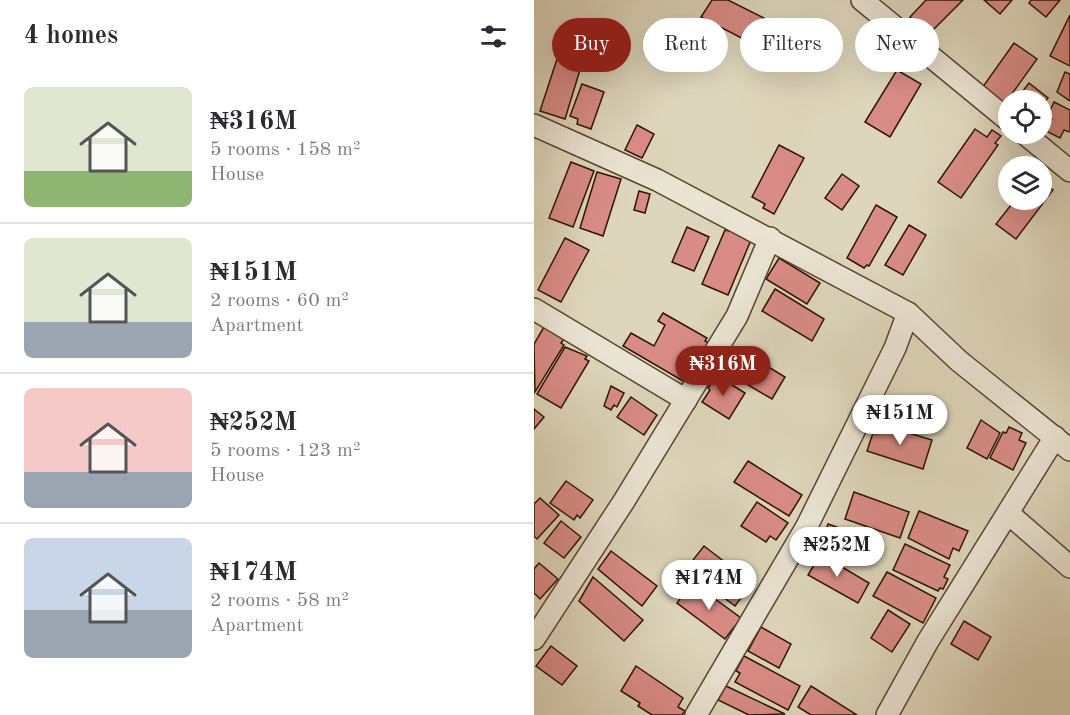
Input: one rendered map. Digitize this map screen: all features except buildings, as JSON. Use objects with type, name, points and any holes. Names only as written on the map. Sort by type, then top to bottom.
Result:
[{"type":"street","points":[[862,0],[998,112]]},
{"type":"street","points":[[535,130],[657,180],[770,238],[908,314],[959,361],[1063,444],[1009,514],[928,641],[887,715]]},
{"type":"street","points":[[1037,144],[1070,171]]},
{"type":"street","points":[[534,639],[624,501],[737,316],[770,238]]},
{"type":"street","points":[[534,309],[686,400]]},
{"type":"street","points":[[696,715],[807,526],[895,348],[908,314]]},
{"type":"street","points":[[1009,514],[1070,567]]}]
